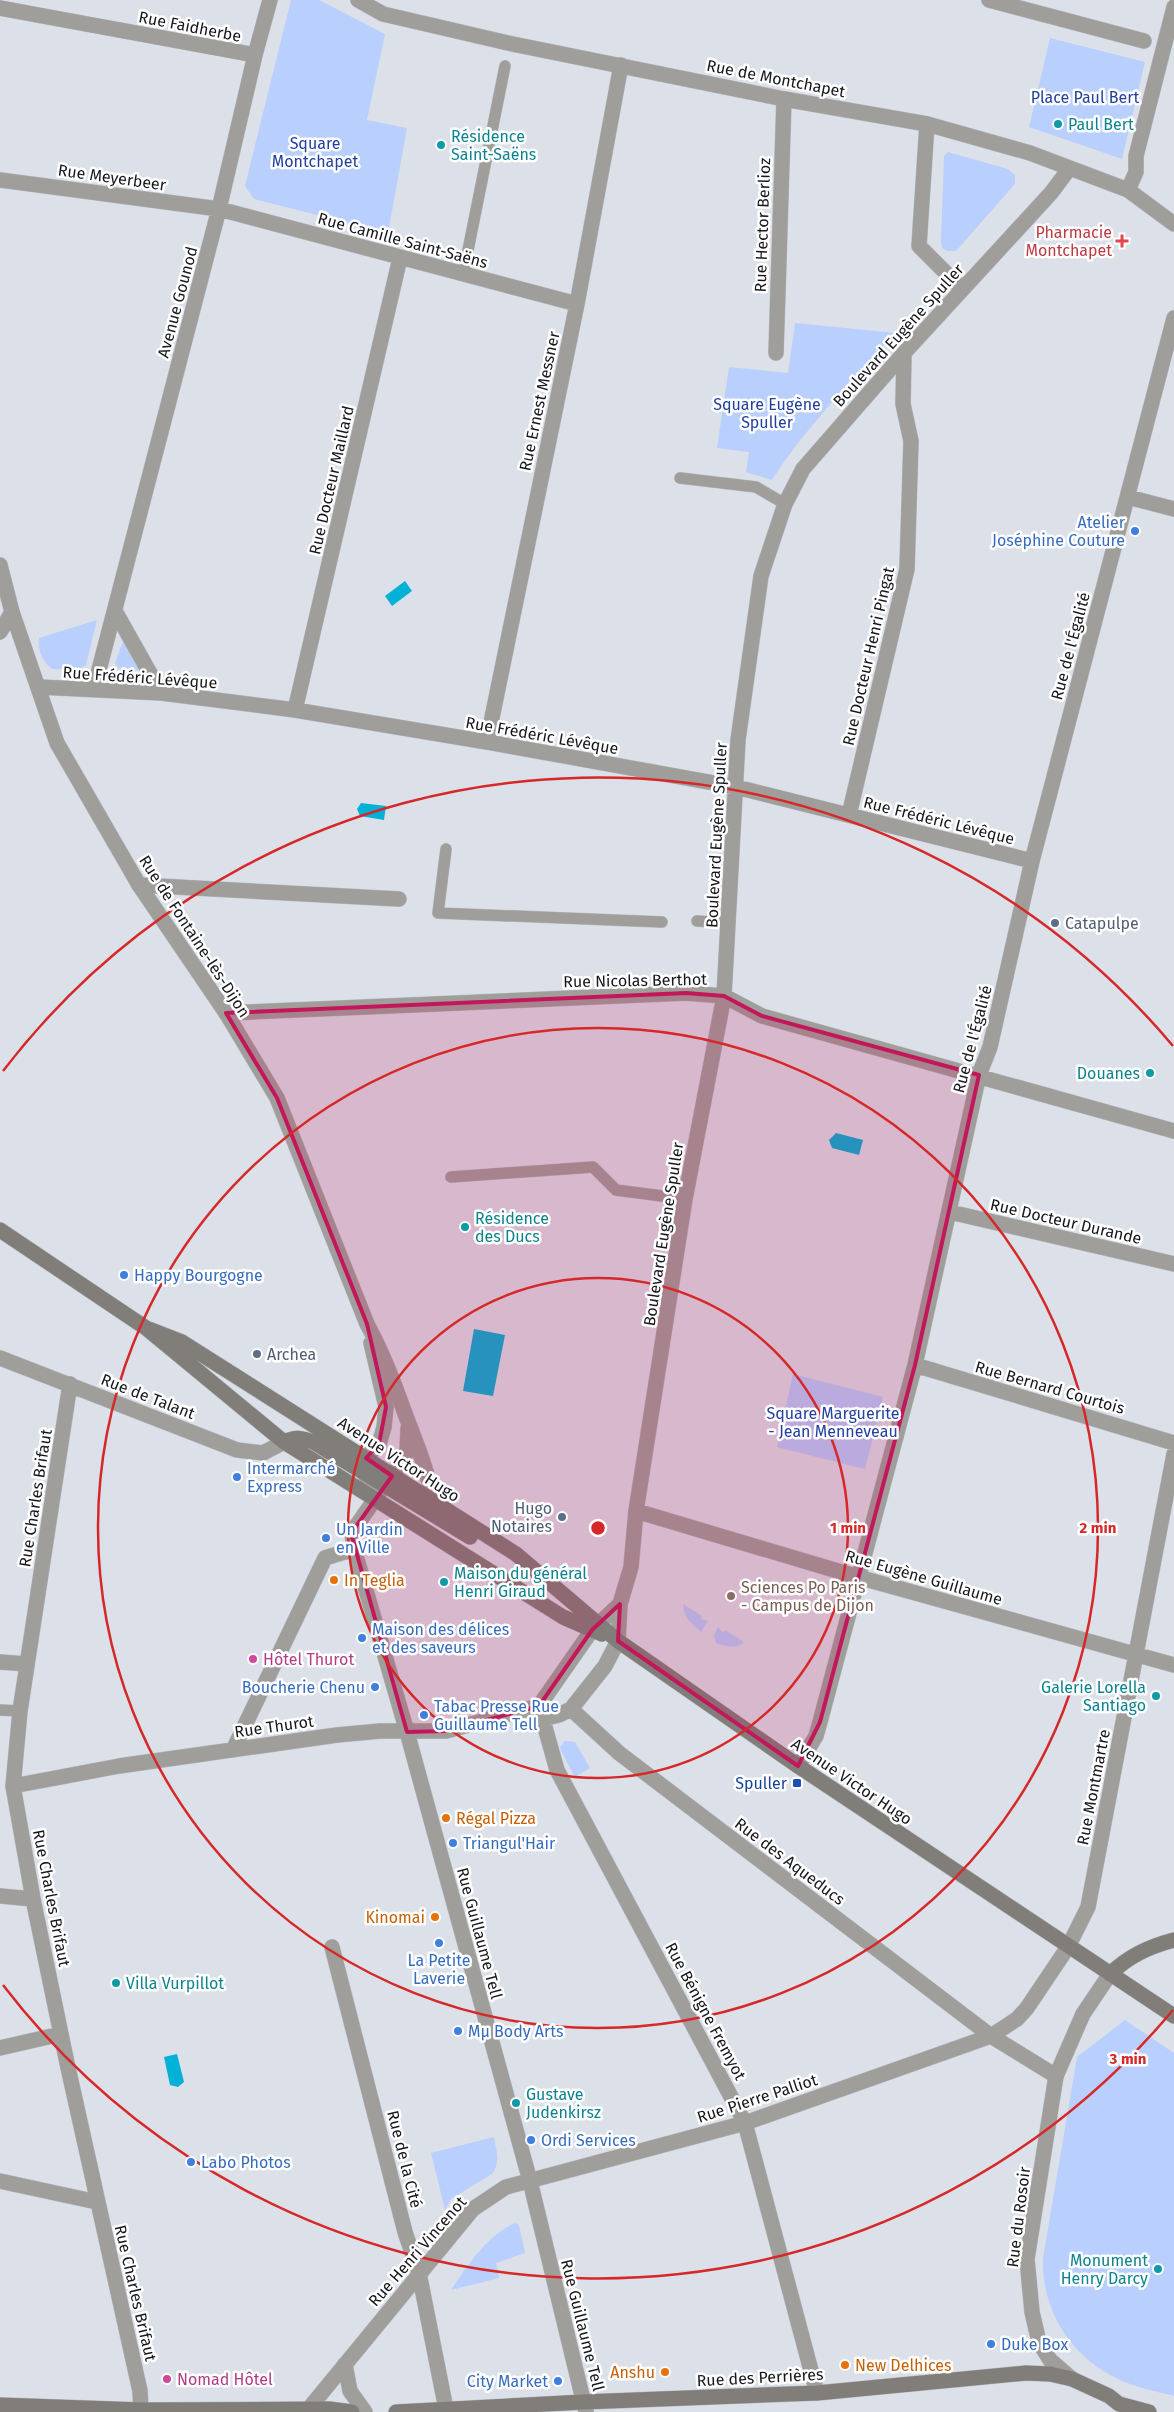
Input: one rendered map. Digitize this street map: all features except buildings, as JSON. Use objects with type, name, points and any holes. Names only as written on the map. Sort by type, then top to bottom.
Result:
[{"type":"main road","name":"Avenue Victor Hugo","points":[[0,1230],[146,1328],[284,1442],[563,1617],[596,1627]]},
{"type":"main road","name":"Avenue Victor Hugo","points":[[146,1328],[182,1342],[366,1458],[389,1481],[434,1503],[516,1554],[596,1627],[798,1766],[1174,2016]]},
{"type":"main road","points":[[284,1442],[296,1438],[304,1438],[365,1474],[389,1481],[553,1586]]},
{"type":"main road","points":[[1110,1974],[1123,1962],[1140,1951],[1174,1940]]},
{"type":"main road","name":"Rue des Perrières","points":[[396,2412],[446,2409],[585,2407],[817,2393],[1026,2373],[1050,2374],[1072,2379],[1109,2396],[1120,2408],[1149,2412]]},
{"type":"main road","points":[[5,2406],[141,2411],[308,2410],[352,2412]]},
{"type":"street","name":"Avenue Gounod","points":[[94,689],[219,209],[270,0]]},
{"type":"street","name":"Rue de Montchapet","points":[[358,0],[383,14],[508,43],[784,99],[927,124],[1024,151],[1128,190],[1174,224]]},
{"type":"street","points":[[989,0],[1144,41]]},
{"type":"street","points":[[1128,190],[1136,172],[1136,156],[1170,44],[1174,7]]},
{"type":"street","name":"Rue Faidherbe","points":[[0,8],[255,56]]},
{"type":"street","name":"Rue Ernest Messner","points":[[486,742],[577,304],[621,66]]},
{"type":"street","name":"Rue Hector Berlioz","points":[[776,353],[784,99]]},
{"type":"street","points":[[927,124],[919,246],[962,289]]},
{"type":"street","name":"Boulevard Eugène Spuller","points":[[618,1641],[620,1604],[630,1567],[636,1511],[685,1199],[724,996],[738,740],[761,576],[785,504],[803,469],[904,353],[1051,193],[1069,169]]},
{"type":"street","name":"Rue Meyerbeer","points":[[0,180],[219,209]]},
{"type":"street","name":"Rue Camille Saint-Saëns","points":[[219,209],[577,304]]},
{"type":"street","name":"Rue Docteur Maillard","points":[[295,710],[400,258]]},
{"type":"street","name":"Rue de l'Égalité","points":[[798,1766],[816,1736],[915,1365],[979,1075],[990,1047],[1032,861],[1174,318]]},
{"type":"street","name":"Rue Docteur Henri Pingat","points":[[849,815],[907,569],[911,441],[904,404],[904,353]]},
{"type":"street","points":[[1128,497],[1174,510]]},
{"type":"street","name":"Rue de Fontaine-lès-Dijon","points":[[0,565],[12,612],[57,743],[139,885],[226,1013],[277,1098],[367,1324],[383,1352],[428,1472],[434,1503]]},
{"type":"street","points":[[115,611],[162,693]]},
{"type":"street","points":[[0,632],[12,612]]},
{"type":"street","name":"Rue Frédéric Lévêque","points":[[39,687],[162,693],[295,710],[486,742],[736,787],[1032,861]]},
{"type":"street","points":[[139,885],[399,899]]},
{"type":"street","name":"Rue Nicolas Berthot","points":[[226,1013],[686,993],[724,996],[762,1016],[979,1075],[1174,1131]]},
{"type":"street","name":"Rue Docteur Durande","points":[[950,1212],[1174,1264]]},
{"type":"street","name":"Rue de Fontaine-lès-Dijon","points":[[366,1458],[379,1444],[384,1428],[386,1406],[367,1324]]},
{"type":"street","name":"Rue de Talant","points":[[0,1358],[237,1450],[263,1453],[284,1442]]},
{"type":"street","name":"Rue Bernard Courtois","points":[[915,1365],[1174,1443]]},
{"type":"street","name":"Rue Charles Brifaut","points":[[70,1384],[20,1711],[13,1786],[33,1899],[97,2202],[140,2391],[141,2411]]},
{"type":"street","name":"Rue de Fontaine-lès-Dijon","points":[[389,1481],[407,1452],[406,1416]]},
{"type":"street","points":[[315,1443],[366,1458],[365,1474],[375,1499]]},
{"type":"street","name":"Rue Montmartre","points":[[991,2036],[1017,2019],[1027,2008],[1068,1947],[1088,1907],[1174,1454]]},
{"type":"street","name":"Rue Guillaume Tell","points":[[389,1481],[352,1532],[354,1549],[407,1732],[530,2181],[585,2407]]},
{"type":"street","name":"Rue Eugène Guillaume","points":[[636,1511],[858,1578],[1174,1665]]},
{"type":"street","points":[[233,1750],[325,1558],[354,1549]]},
{"type":"street","points":[[541,1713],[596,1627],[620,1604]]},
{"type":"street","points":[[571,1709],[605,1666],[618,1641]]},
{"type":"street","points":[[0,1662],[27,1664]]},
{"type":"street","name":"Rue Thurot","points":[[13,1786],[119,1766],[233,1750],[380,1731],[446,1731],[541,1713],[559,1715],[571,1709]]},
{"type":"street","name":"Rue des Aqueducs","points":[[571,1709],[619,1753],[991,2036],[1056,2076]]},
{"type":"street","name":"Rue Bénigne Fremyot","points":[[541,1713],[558,1770],[745,2123],[817,2393]]},
{"type":"street","points":[[0,1896],[33,1899]]},
{"type":"street","name":"Rue de la Cité","points":[[332,1947],[406,2232],[419,2274],[446,2409]]},
{"type":"street","name":"Rue du Rosoir","points":[[1072,2379],[1050,2360],[1039,2342],[1028,2282],[1027,2259],[1056,2076],[1082,2014],[1110,1974]]},
{"type":"street","points":[[0,2048],[61,2034]]},
{"type":"street","name":"Rue Pierre Palliot","points":[[530,2181],[745,2123],[991,2036]]},
{"type":"street","points":[[0,2181],[97,2202]]},
{"type":"street","name":"Rue Henri Vincenot","points":[[308,2410],[473,2209],[506,2187],[530,2181]]},
{"type":"street","points":[[345,2364],[350,2390],[365,2412]]},
{"type":"lane","points":[[1144,41],[1170,44]]},
{"type":"lane","points":[[463,275],[505,66]]},
{"type":"lane","points":[[680,478],[756,487],[785,504]]},
{"type":"lane","points":[[446,849],[438,913],[662,922]]},
{"type":"lane","points":[[697,921],[728,923]]},
{"type":"lane","points":[[451,1177],[593,1167],[616,1190],[685,1199]]},
{"type":"lane","points":[[0,1710],[20,1711]]},
{"type":"highlighted area","points":[[686,993],[724,996],[762,1016],[979,1075],[915,1365],[820,1722],[798,1766],[618,1641],[620,1604],[592,1630],[539,1706],[446,1731],[407,1732],[352,1537],[352,1532],[392,1476],[366,1458],[379,1444],[386,1407],[367,1324],[277,1098],[226,1013]]},
{"type":"green space","name":"Square Montchapet","points":[[291,0],[319,0],[385,34],[367,120],[407,128],[388,233],[254,199],[245,186]]},
{"type":"green space","name":"Place Paul Bert","points":[[1050,38],[1145,62],[1122,159],[1029,127]]},
{"type":"green space","points":[[948,152],[1008,169],[1015,175],[1015,184],[956,251],[947,251],[942,248],[941,242],[944,156]]},
{"type":"green space","name":"Square Eugène Spuller","points":[[795,323],[896,333],[815,422],[772,480],[746,472],[749,452],[717,448],[729,367],[788,373]]},
{"type":"green space","points":[[97,620],[86,665],[79,669],[52,669],[43,659],[39,647],[39,638]]},
{"type":"green space","points":[[124,639],[142,670],[121,671],[115,663]]},
{"type":"green space","name":"Square Marguerite - Jean Menneveau","points":[[793,1374],[883,1397],[865,1469],[777,1447]]},
{"type":"green space","points":[[683,1604],[702,1616],[701,1619],[708,1621],[701,1632],[686,1617]]},
{"type":"green space","points":[[718,1627],[723,1633],[725,1630],[744,1642],[734,1647],[716,1643],[714,1635]]},
{"type":"green space","points":[[565,1741],[575,1742],[590,1768],[575,1777],[561,1751],[560,1747]]},
{"type":"green space","points":[[1125,2020],[1174,2053],[1174,2396],[1135,2386],[1093,2364],[1065,2335],[1055,2318],[1048,2299],[1044,2279],[1043,2258],[1077,2057]]},
{"type":"green space","points":[[494,2137],[497,2152],[495,2170],[492,2174],[451,2199],[445,2210],[431,2153]]},
{"type":"green space","points":[[515,2223],[519,2225],[525,2253],[496,2263],[499,2278],[451,2290],[471,2261],[487,2243],[495,2235]]},
{"type":"shaded area","points":[[405,581],[412,591],[392,606],[385,596]]},
{"type":"shaded area","points":[[361,803],[386,806],[384,820],[360,816],[357,809]]},
{"type":"shaded area","points":[[836,1133],[863,1140],[859,1155],[832,1148],[829,1140]]},
{"type":"shaded area","points":[[474,1329],[505,1335],[493,1396],[463,1391]]},
{"type":"shaded area","points":[[177,2054],[184,2082],[178,2087],[170,2085],[164,2057]]},
{"type":"place","name":"Paul Bert","points":[[1058,124]]},
{"type":"place","name":"Résidence Saint-Saëns","points":[[441,145]]},
{"type":"place","name":"Pharmacie Montchapet","points":[[1122,241]]},
{"type":"place","name":"Atelier Joséphine Couture","points":[[1135,531]]},
{"type":"place","name":"Catapulpe","points":[[1055,923]]},
{"type":"place","name":"Douanes","points":[[1150,1073]]},
{"type":"place","name":"Résidence des Ducs","points":[[465,1227]]},
{"type":"place","name":"Happy Bourgogne","points":[[124,1275]]},
{"type":"place","name":"Archea","points":[[257,1354]]},
{"type":"place","name":"Intermarché Express","points":[[237,1477]]},
{"type":"place","name":"Hugo Notaires","points":[[562,1517]]},
{"type":"place","name":"Un Jardin en Ville","points":[[326,1538]]},
{"type":"place","name":"In Teglia","points":[[334,1580]]},
{"type":"place","name":"Maison du général Henri Giraud","points":[[444,1582]]},
{"type":"place","name":"Sciences Po Paris - Campus de Dijon","points":[[731,1596]]},
{"type":"place","name":"Maison des délices et des saveurs","points":[[362,1638]]},
{"type":"place","name":"Hôtel Thurot","points":[[253,1659]]},
{"type":"place","name":"Boucherie Chenu","points":[[375,1687]]},
{"type":"place","name":"Galerie Lorella Santiago","points":[[1156,1696]]},
{"type":"place","name":"Tabac Presse Rue Guillaume Tell","points":[[424,1715]]},
{"type":"place","name":"Spuller","points":[[797,1783]]},
{"type":"place","name":"Régal Pizza","points":[[446,1818]]},
{"type":"place","name":"Triangul'Hair","points":[[453,1843]]},
{"type":"place","name":"Kinomai","points":[[435,1917]]},
{"type":"place","name":"La Petite Laverie","points":[[439,1943]]},
{"type":"place","name":"Villa Vurpillot","points":[[116,1983]]},
{"type":"place","name":"Mμ Body Arts","points":[[458,2031]]},
{"type":"place","name":"Gustave Judenkirsz","points":[[516,2103]]},
{"type":"place","name":"Ordi Services","points":[[531,2140]]},
{"type":"place","name":"Labo Photos","points":[[191,2162]]},
{"type":"place","name":"Monument Henry Darcy","points":[[1158,2269]]},
{"type":"place","name":"Duke Box","points":[[991,2344]]},
{"type":"place","name":"New Delhices","points":[[845,2365]]},
{"type":"place","name":"Anshu","points":[[665,2372]]},
{"type":"place","name":"Nomad Hôtel","points":[[167,2379]]},
{"type":"place","name":"City Market","points":[[558,2381]]}]
